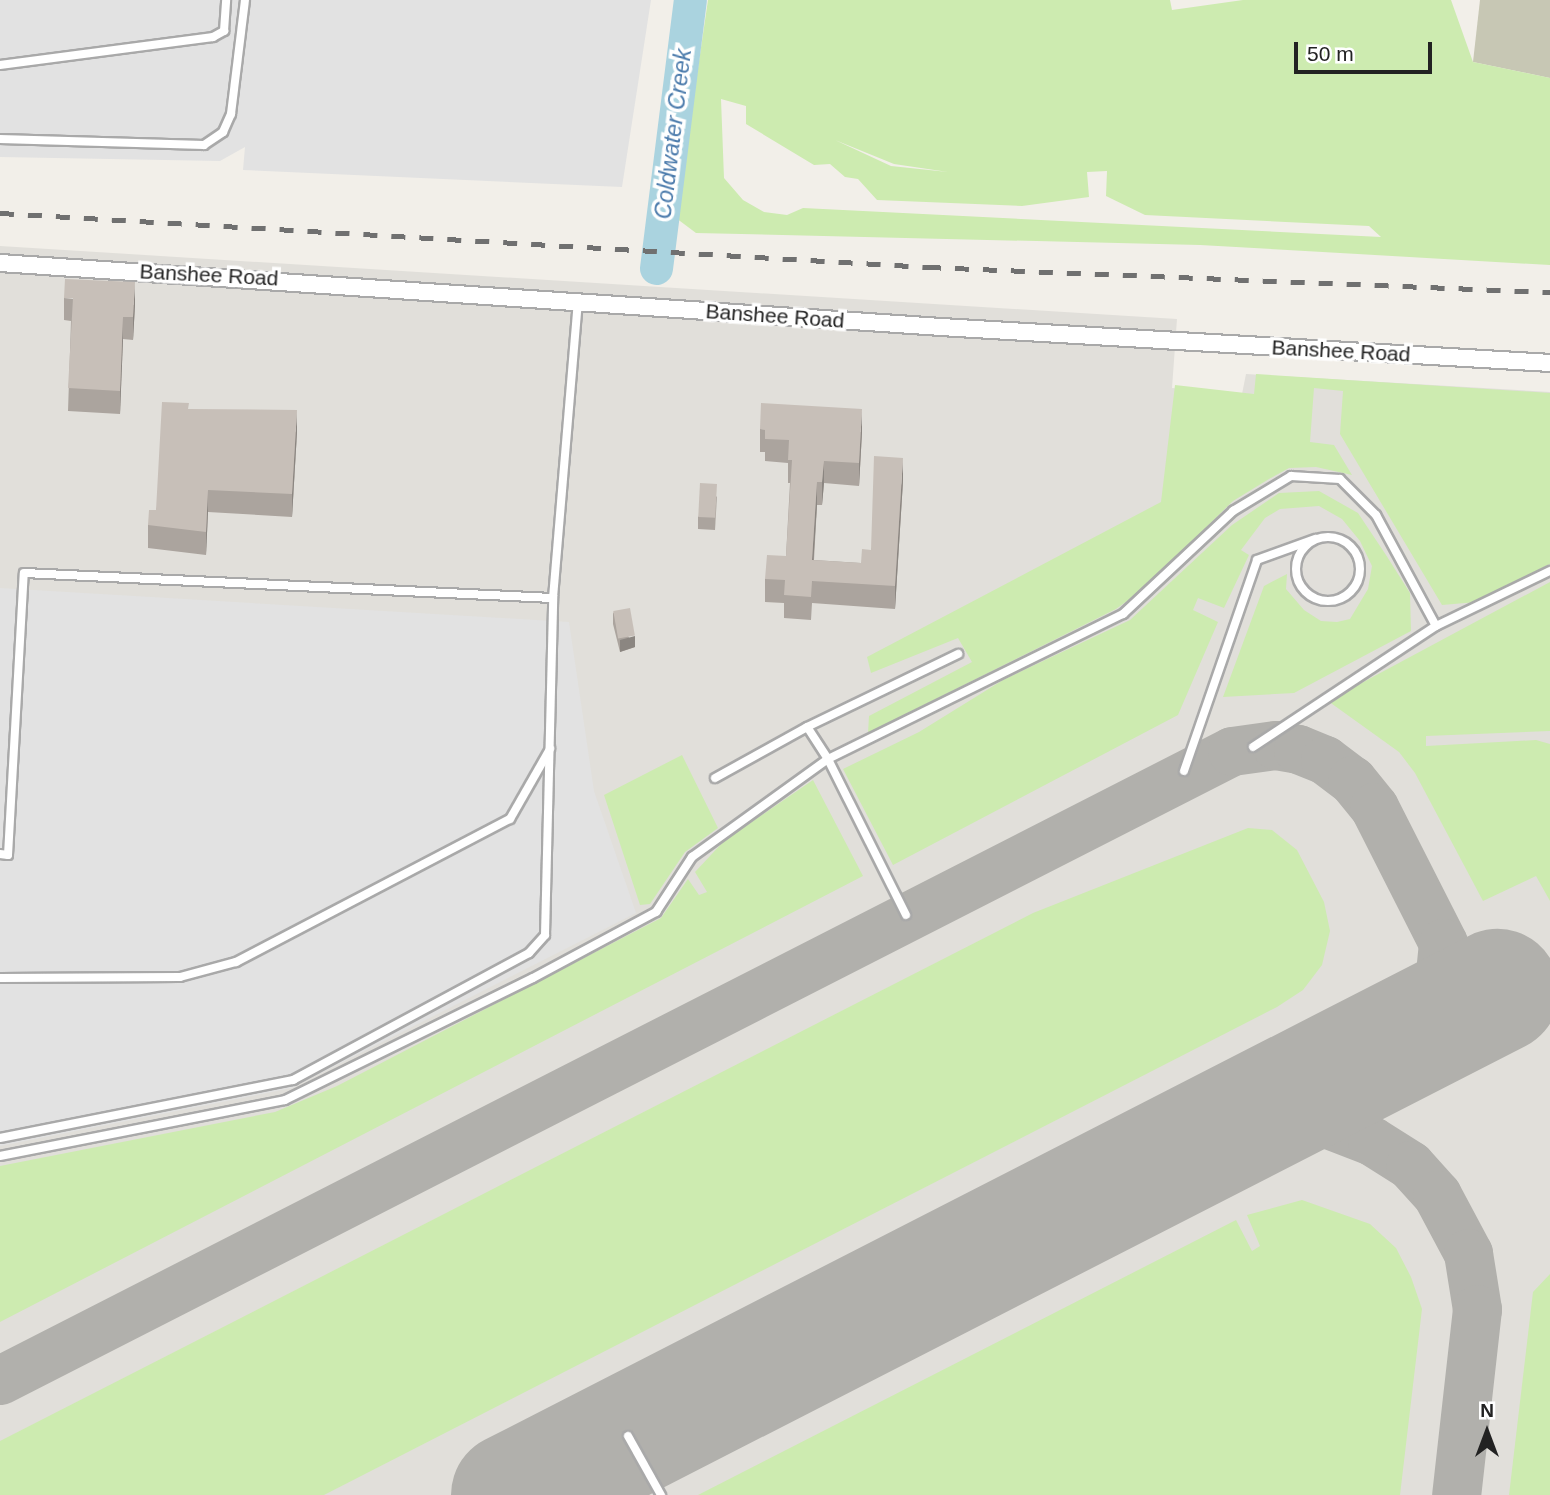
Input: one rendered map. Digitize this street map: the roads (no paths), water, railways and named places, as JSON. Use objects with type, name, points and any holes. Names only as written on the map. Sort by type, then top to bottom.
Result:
[{"type":"street","name":"Banshee Road","points":[[0,263],[1550,363]]},
{"type":"lane","points":[[0,65],[213,37],[224,31],[226,0]]},
{"type":"lane","points":[[0,139],[204,145],[223,132],[231,114],[245,0]]},
{"type":"lane","points":[[0,1138],[293,1080],[529,953],[545,934],[553,598],[579,301]]},
{"type":"lane","points":[[0,1156],[285,1100],[656,912],[692,857],[828,759],[1123,614],[1233,511],[1291,476],[1340,479],[1376,515],[1436,626]]},
{"type":"lane","points":[[1184,771],[1257,560],[1315,539],[1337,537],[1355,549],[1361,570],[1359,580],[1345,597],[1314,598],[1299,583],[1296,563],[1315,539]]},
{"type":"lane","points":[[1253,747],[1436,626],[1550,571]]},
{"type":"lane","points":[[0,854],[8,855],[24,573],[553,598]]},
{"type":"lane","points":[[715,778],[807,727],[958,654]]},
{"type":"lane","points":[[807,727],[828,759],[905,915]]},
{"type":"lane","points":[[0,978],[180,977],[236,962],[510,819],[551,747]]},
{"type":"lane","points":[[628,1436],[661,1495]]},
{"type":"waterway","name":"Coldwater Creek","points":[[656,268],[690,0]]},
{"type":"railway","points":[[0,213],[927,267],[1550,292]]}]
